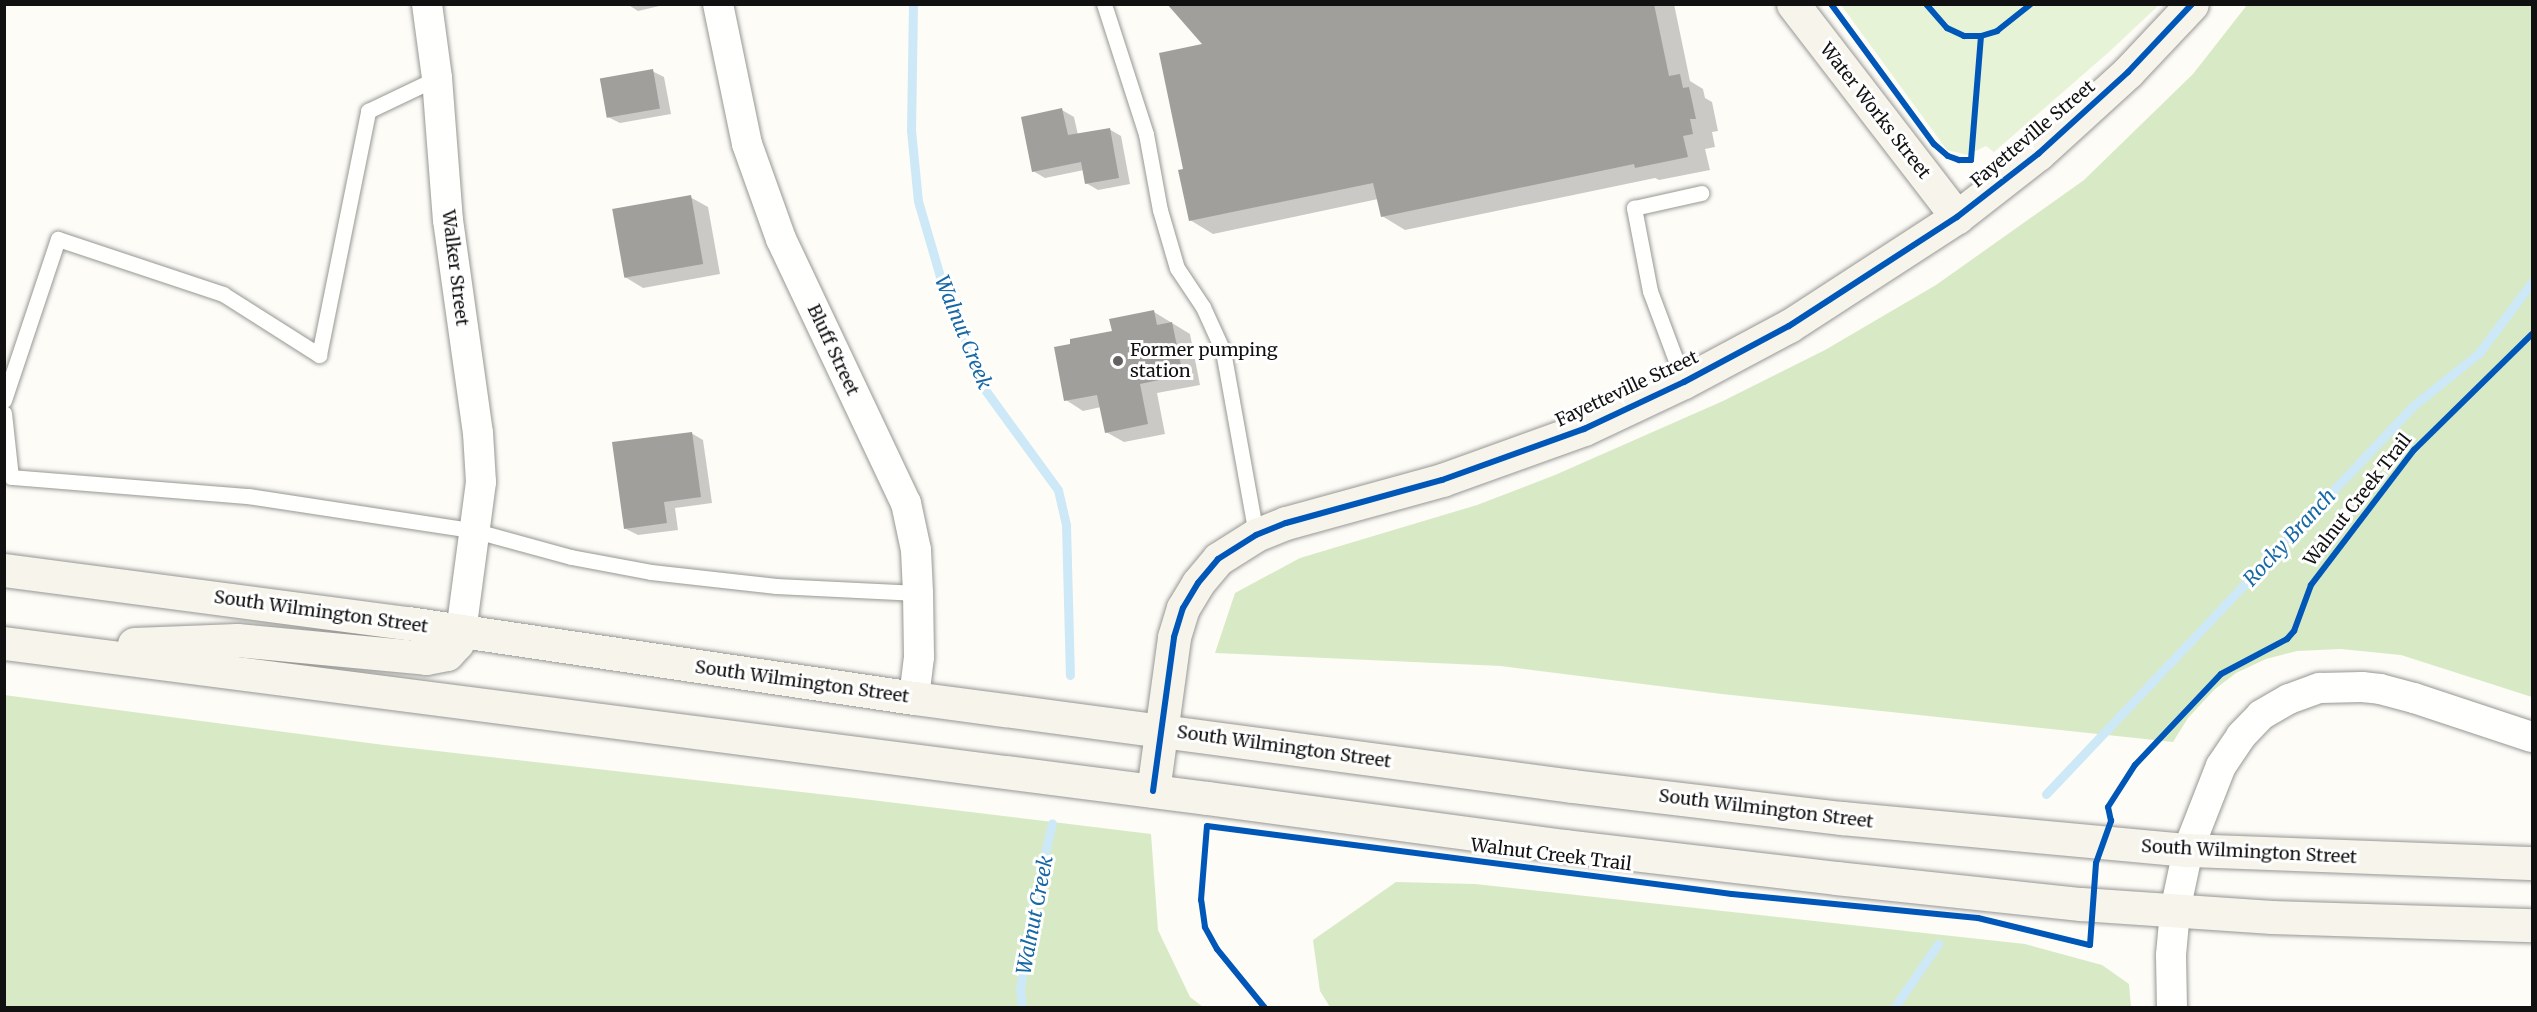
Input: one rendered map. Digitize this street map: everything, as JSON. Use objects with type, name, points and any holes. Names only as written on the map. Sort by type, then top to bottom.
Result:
[{"type":"main road","name":"Water Works Street","points":[[1793,4],[1957,217]]},
{"type":"main road","name":"Fayetteville Street","points":[[1153,791],[1174,637],[1183,608],[1198,583],[1218,559],[1256,535],[1286,523],[1442,480],[1584,429],[1684,382],[1789,326],[1957,217],[2054,139],[2128,72],[2192,4]]},
{"type":"main road","name":"South Wilmington Street","points":[[4,570],[461,631],[914,698],[1573,786],[1819,815],[2188,850],[2532,863]]},
{"type":"main road","points":[[42,648],[237,640],[426,658],[447,654],[457,643],[461,631]]},
{"type":"main road","points":[[4,643],[1565,846],[1812,876],[2175,911],[2272,917],[2532,925]]},
{"type":"street","name":"Walker Street","points":[[427,4],[437,78],[448,220],[478,433],[481,482],[461,631]]},
{"type":"street","name":"Bluff Street","points":[[718,4],[747,144],[781,239],[906,503],[915,550],[918,593],[920,657],[914,698]]},
{"type":"street","points":[[2172,1008],[2170,955],[2175,911],[2188,850],[2206,800],[2231,749],[2261,715],[2302,694],[2320,688],[2380,688],[2532,737]]},
{"type":"lane","points":[[1104,4],[1146,134],[1160,210],[1177,268],[1203,307],[1223,351],[1256,535]]},
{"type":"lane","points":[[4,400],[58,240],[223,294],[319,356],[368,111],[437,78]]},
{"type":"lane","points":[[1684,382],[1650,291],[1634,208],[1701,193]]},
{"type":"lane","points":[[4,413],[8,482],[248,496],[476,531],[571,557],[673,574],[776,586],[918,593]]},
{"type":"green space","points":[[1841,5],[2159,5],[2109,52],[1994,152],[1986,146],[1967,155],[1947,150]]},
{"type":"green space","points":[[2247,5],[2532,5],[2532,697],[2401,655],[2341,649],[2297,651],[2266,659],[2236,673],[2214,690],[2188,718],[2173,742],[1722,694],[1501,666],[1215,653],[1235,593],[1300,558],[1477,505],[1555,475],[1723,401],[1825,350],[1936,285],[2084,180],[2193,74]]},
{"type":"green space","points":[[4,695],[384,745],[1151,834],[1158,930],[1190,997],[1203,1007],[5,1007]]},
{"type":"green space","points":[[1396,882],[1475,884],[2025,944],[2102,965],[2129,984],[2131,1007],[1330,1007],[1320,991],[1313,940]]},
{"type":"building","points":[[1167,4],[1654,4],[1669,76],[1680,74],[1683,88],[1689,87],[1696,119],[1690,119],[1693,134],[1683,136],[1688,157],[1635,168],[1634,164],[1381,217],[1373,183],[1189,221],[1178,170],[1183,169],[1159,53],[1202,44]]},
{"type":"building","points":[[653,69],[660,108],[607,118],[600,78]]},
{"type":"building","points":[[1062,108],[1068,135],[1110,128],[1119,178],[1085,184],[1081,162],[1032,172],[1021,117]]},
{"type":"building","points":[[691,195],[703,264],[624,278],[612,209]]},
{"type":"building","name":"Former pumping station","points":[[1154,310],[1157,325],[1172,322],[1183,375],[1140,384],[1148,424],[1105,433],[1097,395],[1064,401],[1054,347],[1070,344],[1070,339],[1112,331],[1109,319]]},
{"type":"building","points":[[692,432],[701,497],[664,502],[667,523],[624,529],[612,442]]},
{"type":"waterway","name":"Walnut Creek","points":[[913,4],[911,130],[918,201],[940,276],[983,387],[1058,490],[1066,525],[1070,675]]},
{"type":"waterway","name":"Rocky Branch","points":[[2046,794],[2413,406],[2479,353],[2532,282]]},
{"type":"waterway","name":"Walnut Creek","points":[[1022,1008],[1020,990],[1031,912],[1052,823]]},
{"type":"waterway","name":"Rocky Branch","points":[[1894,1008],[1938,944]]},
{"type":"cycle path","points":[[1831,4],[1934,144],[1948,156],[1959,160],[1971,160],[1981,36]]},
{"type":"cycle path","points":[[1926,4],[1947,28],[1964,36],[1981,36],[1997,31],[2031,4]]},
{"type":"cycle path","points":[[1153,791],[1174,637],[1183,608],[1198,583],[1218,559],[1256,535],[1286,523],[1442,480],[1584,429],[1684,382],[1789,326],[1957,217],[2038,154],[2128,72],[2192,4]]},
{"type":"cycle path","name":"Walnut Creek Trail","points":[[1265,1008],[1217,949],[1205,927],[1201,900],[1207,826],[1732,894],[1978,918],[2090,945],[2096,863],[2111,821],[2108,807],[2135,765],[2221,674],[2287,639],[2294,631],[2311,585],[2414,450],[2532,334]]},
{"type":"place","name":"Former pumping station","points":[[1118,361]]}]
